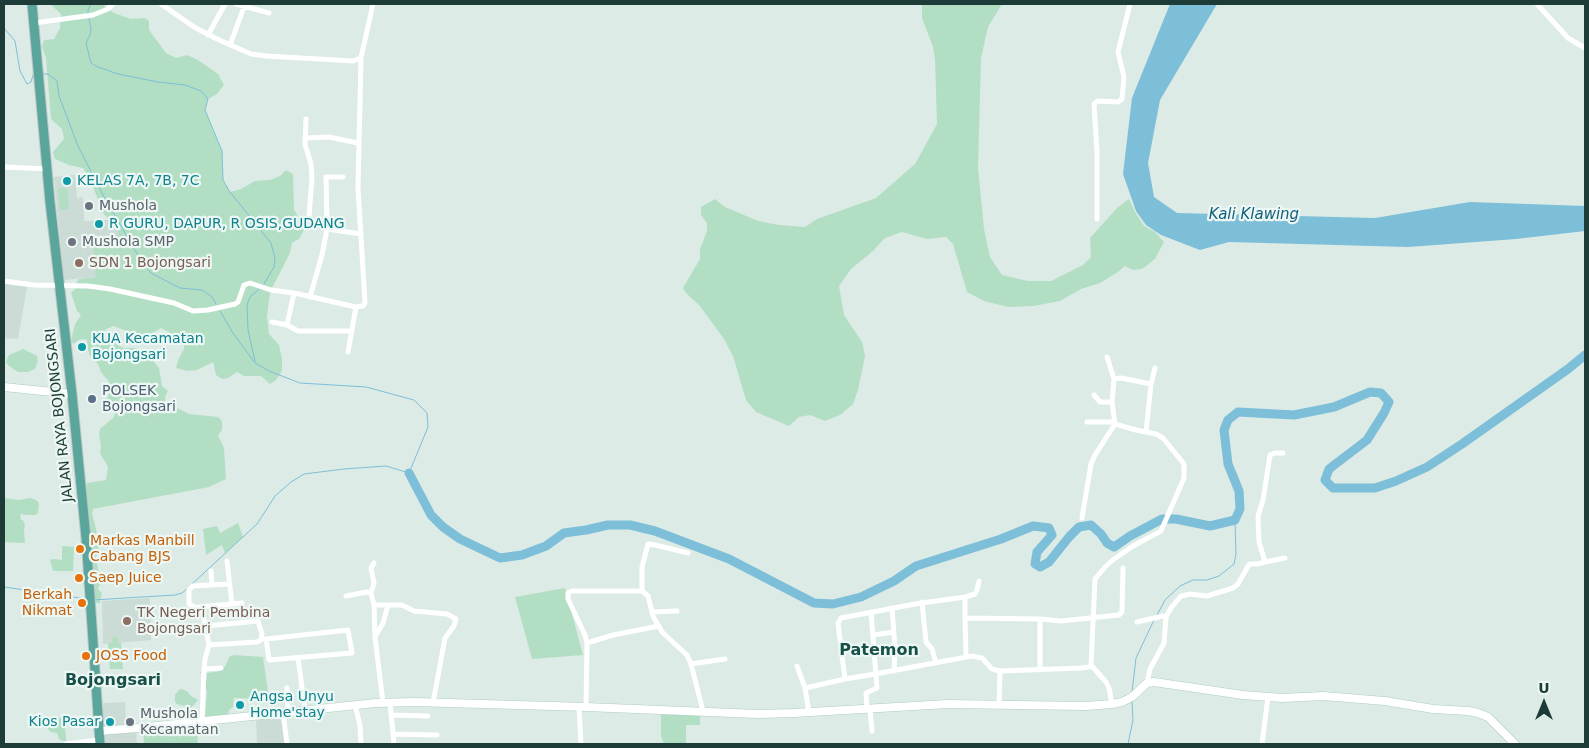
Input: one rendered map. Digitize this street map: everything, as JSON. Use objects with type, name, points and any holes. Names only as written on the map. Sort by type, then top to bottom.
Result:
[{"type":"main road","name":"JALAN RAYA BOJONGSARI","points":[[32,4],[87,545],[99,738]]},
{"type":"street","points":[[34,23],[93,15],[108,9],[113,4]]},
{"type":"street","points":[[161,4],[170,6],[194,27],[208,35],[251,54],[352,61],[360,58]]},
{"type":"street","points":[[208,35],[226,4]]},
{"type":"street","points":[[236,4],[269,13]]},
{"type":"street","points":[[4,281],[60,286],[88,286],[133,293],[174,303],[193,311],[235,304],[238,302],[244,285],[248,283],[271,290],[356,307],[363,306],[365,303],[358,188],[360,58],[373,4]]},
{"type":"street","points":[[1096,219],[1097,152],[1094,104],[1098,101],[1118,102],[1122,99],[1124,77],[1118,52],[1130,4]]},
{"type":"street","points":[[1537,4],[1568,38],[1585,48]]},
{"type":"street","points":[[230,45],[244,7]]},
{"type":"street","points":[[306,118],[306,150],[311,164],[312,189],[309,218],[328,227],[361,234]]},
{"type":"street","points":[[305,138],[328,137],[358,142]]},
{"type":"street","points":[[4,167],[48,169]]},
{"type":"street","points":[[310,297],[328,227],[326,177],[343,177]]},
{"type":"street","points":[[287,325],[294,294]]},
{"type":"street","points":[[348,352],[356,307]]},
{"type":"street","points":[[272,322],[287,325],[298,330],[352,331]]},
{"type":"street","points":[[1082,518],[1095,455],[1115,423],[1112,402],[1114,379],[1108,357]]},
{"type":"street","points":[[1146,432],[1151,384],[1155,368]]},
{"type":"street","points":[[1114,379],[1129,379],[1151,384]]},
{"type":"street","points":[[4,387],[72,394]]},
{"type":"street","points":[[1094,395],[1100,402],[1112,402]]},
{"type":"street","points":[[1087,422],[1115,423],[1156,434],[1163,438],[1184,464],[1184,478],[1161,531],[1133,546],[1097,576],[1094,588],[1092,665],[1106,682],[1112,704]]},
{"type":"street","points":[[1265,562],[1259,542],[1258,516],[1263,500],[1270,455],[1283,453]]},
{"type":"street","points":[[642,591],[642,567],[648,544],[656,544],[688,553]]},
{"type":"street","points":[[1147,683],[1150,669],[1164,643],[1166,617],[1181,596],[1190,594],[1207,596],[1233,588],[1238,584],[1250,564],[1285,558]]},
{"type":"street","points":[[228,561],[232,604]]},
{"type":"street","points":[[374,563],[371,566],[374,583],[371,593],[374,605],[376,637],[387,703],[391,715],[394,744]]},
{"type":"street","points":[[965,618],[1061,621],[1111,617],[1121,614],[1123,568]]},
{"type":"street","points":[[211,571],[212,585]]},
{"type":"street","points":[[845,679],[839,619],[922,602],[964,597],[975,594],[979,582]]},
{"type":"street","points":[[202,721],[204,668],[209,645],[202,609],[188,603],[189,590],[194,586],[229,584]]},
{"type":"street","points":[[581,744],[587,643],[568,599],[568,593],[572,591],[645,592],[662,632],[687,655],[703,712]]},
{"type":"street","points":[[346,596],[371,593]]},
{"type":"street","points":[[964,597],[966,657]]},
{"type":"street","points":[[922,602],[926,642],[932,649],[936,663]]},
{"type":"street","points":[[194,607],[242,603]]},
{"type":"street","points":[[374,605],[402,605],[414,611],[447,614],[456,619],[454,626],[445,638],[433,703]]},
{"type":"street","points":[[376,637],[383,624],[388,605]]},
{"type":"street","points":[[892,608],[894,671]]},
{"type":"street","points":[[652,612],[677,611]]},
{"type":"street","points":[[871,612],[877,688],[866,693],[872,731]]},
{"type":"street","points":[[1137,622],[1166,617]]},
{"type":"street","points":[[1040,619],[1040,669]]},
{"type":"street","points":[[205,626],[258,621],[262,634],[261,640],[257,642],[209,645]]},
{"type":"street","points":[[587,643],[608,636],[659,626]]},
{"type":"street","points":[[348,630],[352,653],[298,658],[269,660],[266,639],[348,630]]},
{"type":"street","points":[[873,635],[894,632]]},
{"type":"street","points":[[805,688],[972,656],[982,658],[992,668],[1000,671],[1081,668],[1092,665]]},
{"type":"street","points":[[298,658],[305,710]]},
{"type":"street","points":[[691,664],[725,660]]},
{"type":"street","points":[[797,666],[805,688],[809,712]]},
{"type":"street","points":[[204,668],[221,668]]},
{"type":"street","points":[[999,705],[1000,671]]},
{"type":"street","points":[[66,744],[202,721],[387,703],[583,707],[758,714],[948,704],[1086,706],[1112,704],[1127,700],[1147,683],[1154,682],[1243,695],[1294,698],[1330,696],[1433,709],[1468,711],[1488,717],[1515,744]]},
{"type":"street","points":[[286,744],[287,688]]},
{"type":"street","points":[[1262,744],[1268,697]]},
{"type":"street","points":[[356,705],[361,744]]},
{"type":"street","points":[[391,715],[428,716]]},
{"type":"street","points":[[393,734],[437,735]]},
{"type":"shaded area","points":[[75,175],[77,198],[83,197],[84,221],[111,220],[118,228],[120,246],[96,277],[64,280],[54,177]]},
{"type":"shaded area","points":[[4,284],[27,287],[18,339],[4,338]]},
{"type":"shaded area","name":"TK Negeri Pembina Bojongsari","points":[[150,598],[151,640],[103,644],[102,601]]},
{"type":"shaded area","points":[[125,702],[126,727],[103,728],[103,703]]},
{"type":"shaded area","points":[[282,715],[286,744],[257,744],[256,716]]},
{"type":"shaded area","points":[[136,731],[137,744],[102,744],[103,733]]},
{"type":"green space","points":[[50,4],[106,4],[104,6],[114,13],[131,19],[145,18],[149,21],[149,30],[166,53],[176,58],[187,55],[218,74],[224,85],[217,94],[208,99],[205,110],[222,151],[223,180],[230,192],[241,189],[255,181],[270,180],[280,176],[286,170],[293,174],[294,210],[305,228],[299,239],[292,243],[290,253],[270,292],[267,317],[269,334],[279,345],[282,371],[276,380],[270,384],[261,376],[244,376],[237,372],[228,378],[222,379],[216,375],[213,362],[197,370],[187,371],[176,368],[184,349],[184,344],[178,337],[161,328],[151,334],[138,335],[113,326],[105,330],[105,334],[111,341],[123,348],[135,348],[145,351],[159,368],[162,386],[168,391],[165,402],[189,414],[218,417],[222,421],[222,430],[218,435],[224,448],[226,479],[209,487],[93,509],[92,513],[99,551],[96,557],[99,575],[102,579],[98,589],[102,593],[100,603],[92,602],[84,492],[87,483],[106,480],[108,467],[100,453],[99,435],[100,429],[114,417],[115,413],[102,408],[102,401],[107,398],[111,390],[109,382],[101,372],[98,364],[91,358],[87,340],[79,340],[73,344],[71,340],[75,324],[81,315],[77,311],[71,293],[76,288],[76,283],[79,279],[96,277],[93,247],[119,246],[118,228],[103,213],[92,184],[83,168],[55,159],[53,152],[64,139],[62,129],[51,119],[46,58],[42,47],[44,40],[54,39],[60,28],[61,14]]},
{"type":"green space","points":[[922,4],[1002,4],[988,27],[981,58],[978,168],[984,229],[990,257],[1002,275],[1028,281],[1051,281],[1083,265],[1091,257],[1090,238],[1117,208],[1129,199],[1144,226],[1155,232],[1164,242],[1155,259],[1142,269],[1133,270],[1125,266],[1100,283],[1081,289],[1060,301],[1033,306],[1008,307],[984,301],[967,292],[953,244],[946,237],[927,239],[902,232],[885,238],[873,251],[851,269],[839,286],[844,315],[862,342],[865,356],[853,404],[840,415],[825,421],[810,415],[799,417],[789,426],[756,412],[746,400],[733,356],[724,339],[700,306],[683,288],[700,259],[700,249],[707,231],[707,223],[701,215],[701,207],[715,199],[725,207],[758,221],[805,227],[817,219],[876,198],[915,164],[937,124],[935,59],[933,47],[922,18]]},
{"type":"green space","points":[[58,188],[67,188],[69,209],[60,210]]},
{"type":"green space","points":[[23,349],[37,356],[38,361],[35,369],[28,372],[18,372],[6,362],[9,355]]},
{"type":"green space","points":[[4,498],[19,500],[30,498],[39,503],[38,513],[35,515],[20,515],[25,525],[25,543],[4,542]]},
{"type":"green space","points":[[238,523],[243,537],[225,553],[222,545],[206,555],[203,529],[217,526],[220,533]]},
{"type":"green space","points":[[62,546],[74,547],[73,571],[53,571],[50,560],[62,560]]},
{"type":"green space","points":[[565,588],[583,655],[532,659],[515,597]]},
{"type":"green space","points":[[113,637],[118,638],[118,643],[121,642],[123,669],[110,669],[108,643],[113,643]]},
{"type":"green space","points":[[234,655],[263,657],[269,699],[234,698],[233,707],[229,710],[228,717],[205,718],[207,674],[200,673],[202,670],[207,673],[220,671],[226,665],[229,657]]},
{"type":"green space","points":[[182,689],[198,700],[191,708],[175,702],[175,695]]},
{"type":"green space","points":[[661,711],[700,711],[700,725],[686,725],[686,744],[664,744],[661,736]]},
{"type":"green space","points":[[64,717],[66,741],[59,739],[57,733],[51,732],[45,726],[48,719]]},
{"type":"green space","points":[[197,727],[198,744],[144,744],[143,730]]},
{"type":"water","name":"Kali Klawing","points":[[1170,4],[1217,4],[1160,100],[1148,163],[1154,197],[1177,213],[1375,218],[1470,202],[1585,206],[1585,231],[1516,239],[1408,247],[1229,242],[1200,250],[1161,235],[1146,225],[1136,211],[1123,174],[1132,98]]},
{"type":"waterway","points":[[88,15],[91,4]]},
{"type":"waterway","points":[[89,19],[91,29],[86,43],[91,63],[118,74],[185,85],[201,91],[208,99],[205,110],[222,151],[223,180],[230,192],[271,243],[275,258],[274,267],[264,284]]},
{"type":"waterway","points":[[4,28],[15,41],[20,71],[27,84],[31,82],[33,75]]},
{"type":"waterway","points":[[42,74],[48,74],[57,81],[59,96],[78,146],[104,197],[139,257],[151,273],[180,288],[202,290],[212,297],[216,304]]},
{"type":"waterway","points":[[255,361],[248,330],[247,305],[250,297],[259,289]]},
{"type":"waterway","points":[[192,584],[257,524],[275,496],[291,482],[304,474],[344,469],[386,466],[409,473],[428,427],[427,413],[414,400],[366,387],[300,383],[269,371],[255,363],[220,311]]},
{"type":"waterway","points":[[409,473],[431,515],[443,527],[460,539],[500,558],[522,555],[546,546],[564,533],[608,525],[630,525],[655,531],[729,559],[814,603],[833,604],[861,597],[894,581],[916,566],[1001,539],[1033,526],[1049,528],[1052,535],[1037,552],[1035,564],[1040,567],[1049,562],[1079,527],[1091,525],[1107,543],[1114,547],[1162,519],[1176,519],[1210,526],[1235,520],[1240,509],[1239,491],[1228,464],[1224,430],[1228,420],[1238,412],[1294,415],[1334,407],[1370,392],[1381,393],[1389,402],[1367,440],[1329,469],[1325,480],[1333,488],[1375,488],[1427,467],[1568,369],[1585,355]]},
{"type":"waterway","points":[[1157,615],[1165,600],[1180,586],[1193,580],[1207,580],[1219,576],[1234,564],[1236,554],[1235,520]]},
{"type":"waterway","points":[[4,587],[87,599]]},
{"type":"waterway","points":[[93,600],[175,595],[187,589]]},
{"type":"waterway","points":[[1132,692],[1136,658],[1154,620]]},
{"type":"waterway","points":[[1128,744],[1133,720],[1132,701]]},
{"type":"place","name":"KELAS 7A, 7B, 7C","points":[[67,181]]},
{"type":"place","name":"Mushola","points":[[89,206]]},
{"type":"place","name":"R GURU, DAPUR, R OSIS,GUDANG","points":[[99,224]]},
{"type":"place","name":"Mushola SMP","points":[[72,242]]},
{"type":"place","name":"SDN 1 Bojongsari","points":[[79,263]]},
{"type":"place","name":"KUA Kecamatan Bojongsari","points":[[82,347]]},
{"type":"place","name":"POLSEK Bojongsari","points":[[92,399]]},
{"type":"place","name":"Markas Manbill Cabang BJS","points":[[80,549]]},
{"type":"place","name":"Saep Juice","points":[[79,578]]},
{"type":"place","name":"Berkah Nikmat","points":[[82,603]]},
{"type":"place","name":"TK Negeri Pembina Bojongsari","points":[[127,621]]},
{"type":"place","name":"JOSS Food","points":[[86,656]]},
{"type":"place","name":"Angsa Unyu Home'stay","points":[[240,705]]},
{"type":"place","name":"Kios Pasar","points":[[110,722]]},
{"type":"place","name":"Mushola Kecamatan","points":[[130,722]]},
{"type":"district","name":"Patemon","points":[[879,651]]},
{"type":"district","name":"Bojongsari","points":[[113,681]]}]
